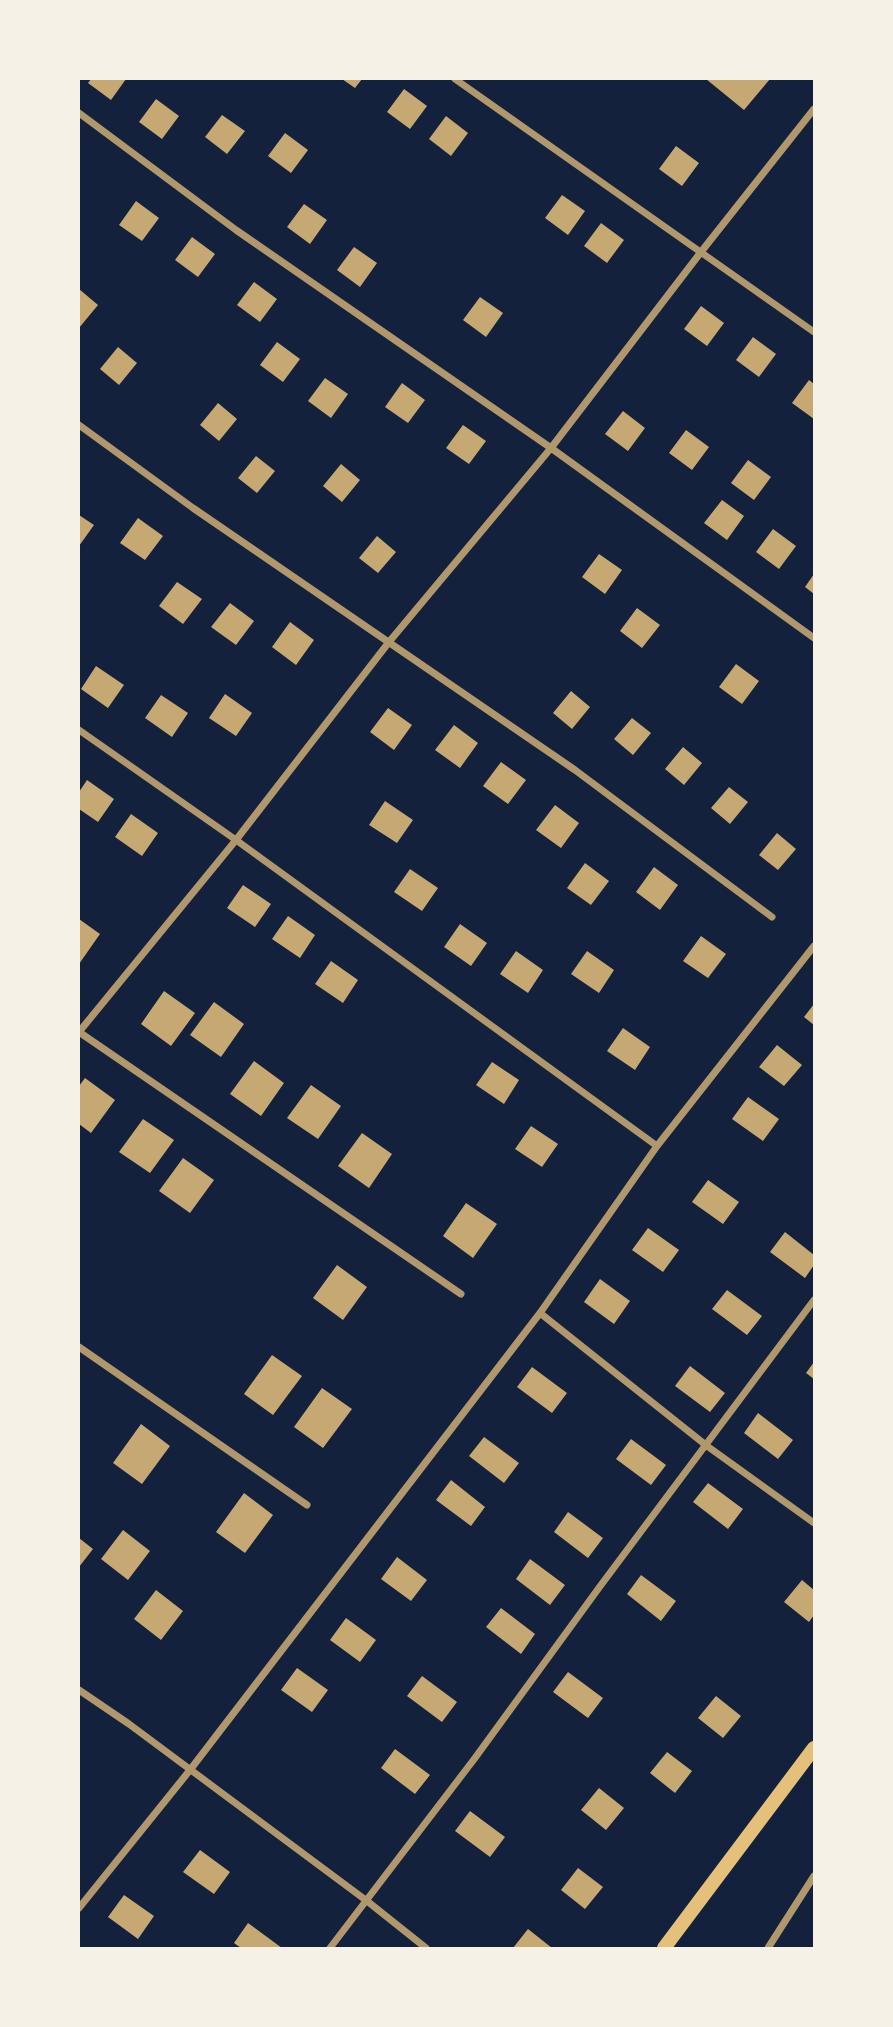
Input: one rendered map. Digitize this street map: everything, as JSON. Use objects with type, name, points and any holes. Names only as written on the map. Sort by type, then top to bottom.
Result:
[{"type":"main road","points":[[664,1948],[814,1748]]},
{"type":"street","points":[[455,79],[814,332]]},
{"type":"street","points":[[461,1294],[79,1032],[236,840],[389,642],[551,448],[814,109]]},
{"type":"street","points":[[79,113],[236,230],[551,448],[814,638]]},
{"type":"street","points":[[79,425],[193,508],[575,770],[772,917]]},
{"type":"street","points":[[79,730],[236,840],[657,1146]]},
{"type":"street","points":[[79,1908],[190,1770],[540,1313],[657,1146],[814,946]]},
{"type":"street","points":[[330,1948],[475,1758],[814,1300]]},
{"type":"street","points":[[540,1313],[707,1446],[814,1523]]},
{"type":"street","points":[[79,1347],[307,1504]]},
{"type":"street","points":[[79,1690],[129,1724],[426,1948]]},
{"type":"street","points":[[768,1948],[814,1876]]},
{"type":"building","points":[[91,79],[126,79],[111,100],[88,83]]},
{"type":"building","points":[[342,79],[362,79],[355,88]]},
{"type":"building","points":[[706,79],[770,79],[744,110]]},
{"type":"building","points":[[404,89],[427,106],[410,129],[387,112]]},
{"type":"building","points":[[156,99],[179,116],[162,139],[139,122]]},
{"type":"building","points":[[222,115],[245,131],[227,154],[205,137]]},
{"type":"building","points":[[446,116],[468,133],[451,156],[429,139]]},
{"type":"building","points":[[285,133],[308,150],[291,173],[268,156]]},
{"type":"building","points":[[676,146],[699,163],[682,186],[659,169]]},
{"type":"building","points":[[562,195],[585,211],[568,235],[545,218]]},
{"type":"building","points":[[136,201],[159,218],[142,241],[119,225]]},
{"type":"building","points":[[304,204],[327,220],[310,244],[287,227]]},
{"type":"building","points":[[601,223],[624,240],[607,263],[584,246]]},
{"type":"building","points":[[192,237],[215,254],[198,277],[175,260]]},
{"type":"building","points":[[354,247],[377,263],[360,287],[337,270]]},
{"type":"building","points":[[254,282],[277,299],[260,322],[237,305]]},
{"type":"building","points":[[79,289],[98,305],[79,328]]},
{"type":"building","points":[[480,297],[503,313],[486,337],[463,320]]},
{"type":"building","points":[[701,306],[724,323],[707,346],[684,329]]},
{"type":"building","points":[[753,337],[776,354],[759,377],[736,360]]},
{"type":"building","points":[[277,342],[300,359],[283,382],[260,365]]},
{"type":"building","points":[[118,347],[137,363],[119,385],[100,369]]},
{"type":"building","points":[[325,378],[348,394],[331,418],[308,401]]},
{"type":"building","points":[[809,380],[814,384],[814,419],[792,403]]},
{"type":"building","points":[[402,383],[425,400],[408,423],[385,407]]},
{"type":"building","points":[[218,403],[237,419],[219,441],[200,425]]},
{"type":"building","points":[[623,411],[645,428],[628,451],[605,434]]},
{"type":"building","points":[[463,425],[486,441],[469,464],[446,448]]},
{"type":"building","points":[[686,430],[709,447],[692,470],[669,453]]},
{"type":"building","points":[[256,456],[275,471],[257,493],[238,478]]},
{"type":"building","points":[[748,460],[771,477],[754,500],[731,483]]},
{"type":"building","points":[[341,464],[360,480],[342,502],[323,486]]},
{"type":"building","points":[[722,500],[744,516],[727,540],[704,523]]},
{"type":"building","points":[[79,515],[94,525],[79,546]]},
{"type":"building","points":[[138,518],[163,536],[145,560],[120,543]]},
{"type":"building","points":[[773,529],[796,546],[779,569],[756,552]]},
{"type":"building","points":[[377,536],[396,552],[378,573],[359,558]]},
{"type":"building","points":[[599,554],[622,570],[605,594],[582,577]]},
{"type":"building","points":[[814,574],[814,594],[805,587]]},
{"type":"building","points":[[177,582],[202,599],[183,624],[159,606]]},
{"type":"building","points":[[230,603],[254,621],[236,645],[211,627]]},
{"type":"building","points":[[637,608],[660,625],[642,648],[620,631]]},
{"type":"building","points":[[290,622],[314,640],[296,665],[272,647]]},
{"type":"building","points":[[736,664],[759,681],[742,704],[719,687]]},
{"type":"building","points":[[96,666],[124,685],[108,708],[81,689]]},
{"type":"building","points":[[571,691],[590,707],[572,729],[553,713]]},
{"type":"building","points":[[225,694],[252,713],[236,736],[209,718]]},
{"type":"building","points":[[161,695],[188,713],[172,737],[145,718]]},
{"type":"building","points":[[388,708],[412,725],[394,750],[370,732]]},
{"type":"building","points":[[632,718],[651,733],[633,755],[614,739]]},
{"type":"building","points":[[454,725],[478,743],[460,768],[435,750]]},
{"type":"building","points":[[683,747],[702,763],[684,785],[665,769]]},
{"type":"building","points":[[501,762],[526,780],[508,804],[483,786]]},
{"type":"building","points":[[87,780],[114,799],[98,822],[79,809],[79,792]]},
{"type":"building","points":[[729,787],[748,802],[730,824],[711,808]]},
{"type":"building","points":[[385,801],[413,820],[397,843],[369,825]]},
{"type":"building","points":[[555,805],[579,823],[561,848],[536,830]]},
{"type":"building","points":[[131,814],[158,833],[142,856],[115,837]]},
{"type":"building","points":[[777,833],[796,849],[778,870],[759,855]]},
{"type":"building","points":[[585,863],[609,881],[591,905],[567,888]]},
{"type":"building","points":[[654,867],[678,885],[660,910],[636,892]]},
{"type":"building","points":[[410,869],[438,888],[422,911],[394,892]]},
{"type":"building","points":[[243,885],[271,904],[255,927],[227,908]]},
{"type":"building","points":[[288,916],[315,935],[300,958],[272,939]]},
{"type":"building","points":[[79,919],[100,934],[79,964]]},
{"type":"building","points":[[460,924],[487,943],[471,966],[444,947]]},
{"type":"building","points":[[701,936],[726,954],[708,978],[683,961]]},
{"type":"building","points":[[516,951],[543,970],[528,993],[500,974]]},
{"type":"building","points":[[587,951],[614,970],[599,993],[571,974]]},
{"type":"building","points":[[331,961],[358,980],[343,1003],[315,984]]},
{"type":"building","points":[[164,991],[195,1013],[171,1046],[141,1024]]},
{"type":"building","points":[[214,1002],[244,1024],[221,1057],[190,1035]]},
{"type":"building","points":[[814,1004],[814,1025],[804,1017]]},
{"type":"building","points":[[623,1028],[650,1047],[635,1070],[607,1051]]},
{"type":"building","points":[[777,1045],[802,1065],[784,1086],[759,1067]]},
{"type":"building","points":[[254,1061],[284,1083],[261,1116],[230,1094]]},
{"type":"building","points":[[492,1062],[519,1080],[504,1104],[476,1085]]},
{"type":"building","points":[[85,1078],[115,1100],[91,1133],[79,1124],[79,1086]]},
{"type":"building","points":[[311,1085],[341,1106],[318,1139],[287,1118]]},
{"type":"building","points":[[748,1097],[779,1119],[763,1141],[732,1119]]},
{"type":"building","points":[[143,1119],[174,1140],[150,1173],[119,1152]]},
{"type":"building","points":[[531,1126],[558,1144],[542,1167],[515,1149]]},
{"type":"building","points":[[362,1133],[392,1154],[369,1188],[338,1166]]},
{"type":"building","points":[[183,1158],[214,1180],[190,1213],[159,1191]]},
{"type":"building","points":[[708,1180],[739,1202],[723,1224],[692,1202]]},
{"type":"building","points":[[466,1203],[497,1224],[473,1258],[443,1236]]},
{"type":"building","points":[[648,1228],[679,1250],[663,1272],[632,1250]]},
{"type":"building","points":[[785,1232],[814,1255],[814,1265],[805,1278],[770,1252]]},
{"type":"building","points":[[337,1265],[367,1287],[343,1320],[313,1298]]},
{"type":"building","points":[[600,1279],[630,1301],[614,1324],[584,1302]]},
{"type":"building","points":[[727,1290],[762,1316],[747,1335],[712,1309]]},
{"type":"building","points":[[272,1355],[302,1376],[273,1415],[244,1394]]},
{"type":"building","points":[[814,1362],[814,1379],[806,1373]]},
{"type":"building","points":[[690,1366],[725,1393],[710,1412],[675,1386]]},
{"type":"building","points":[[532,1367],[567,1393],[552,1413],[517,1387]]},
{"type":"building","points":[[322,1388],[352,1409],[323,1448],[294,1427]]},
{"type":"building","points":[[758,1413],[793,1440],[778,1459],[744,1433]]},
{"type":"building","points":[[141,1424],[170,1446],[142,1484],[113,1463]]},
{"type":"building","points":[[484,1437],[519,1463],[504,1483],[469,1456]]},
{"type":"building","points":[[631,1439],[666,1465],[651,1485],[616,1459]]},
{"type":"building","points":[[451,1480],[485,1507],[471,1526],[436,1500]]},
{"type":"building","points":[[708,1483],[743,1509],[728,1529],[693,1502]]},
{"type":"building","points":[[244,1493],[273,1515],[245,1553],[216,1532]]},
{"type":"building","points":[[568,1512],[603,1538],[588,1558],[554,1532]]},
{"type":"building","points":[[123,1530],[150,1551],[128,1580],[101,1559]]},
{"type":"building","points":[[79,1538],[93,1549],[79,1567]]},
{"type":"building","points":[[397,1557],[427,1580],[411,1601],[381,1579]]},
{"type":"building","points":[[530,1559],[565,1585],[550,1605],[516,1579]]},
{"type":"building","points":[[641,1575],[676,1601],[661,1621],[627,1594]]},
{"type":"building","points":[[802,1580],[814,1590],[814,1615],[809,1622],[784,1602]]},
{"type":"building","points":[[156,1590],[183,1611],[161,1640],[134,1619]]},
{"type":"building","points":[[501,1608],[535,1634],[521,1654],[486,1627]]},
{"type":"building","points":[[346,1618],[376,1640],[360,1662],[330,1640]]},
{"type":"building","points":[[297,1668],[328,1690],[312,1712],[281,1690]]},
{"type":"building","points":[[568,1672],[603,1698],[588,1718],[553,1692]]},
{"type":"building","points":[[422,1676],[457,1702],[442,1722],[407,1696]]},
{"type":"building","points":[[716,1696],[741,1716],[723,1738],[698,1718]]},
{"type":"building","points":[[395,1749],[430,1775],[415,1794],[381,1768]]},
{"type":"building","points":[[667,1752],[692,1771],[675,1793],[650,1773]]},
{"type":"building","points":[[599,1788],[624,1808],[606,1830],[581,1810]]},
{"type":"building","points":[[470,1811],[505,1837],[490,1857],[455,1831]]},
{"type":"building","points":[[200,1850],[230,1872],[214,1894],[183,1872]]},
{"type":"building","points":[[578,1868],[603,1887],[585,1909],[561,1890]]},
{"type":"building","points":[[124,1895],[154,1916],[138,1939],[108,1917]]},
{"type":"building","points":[[248,1923],[282,1948],[241,1948],[234,1943]]},
{"type":"building","points":[[528,1929],[552,1948],[513,1948]]}]
